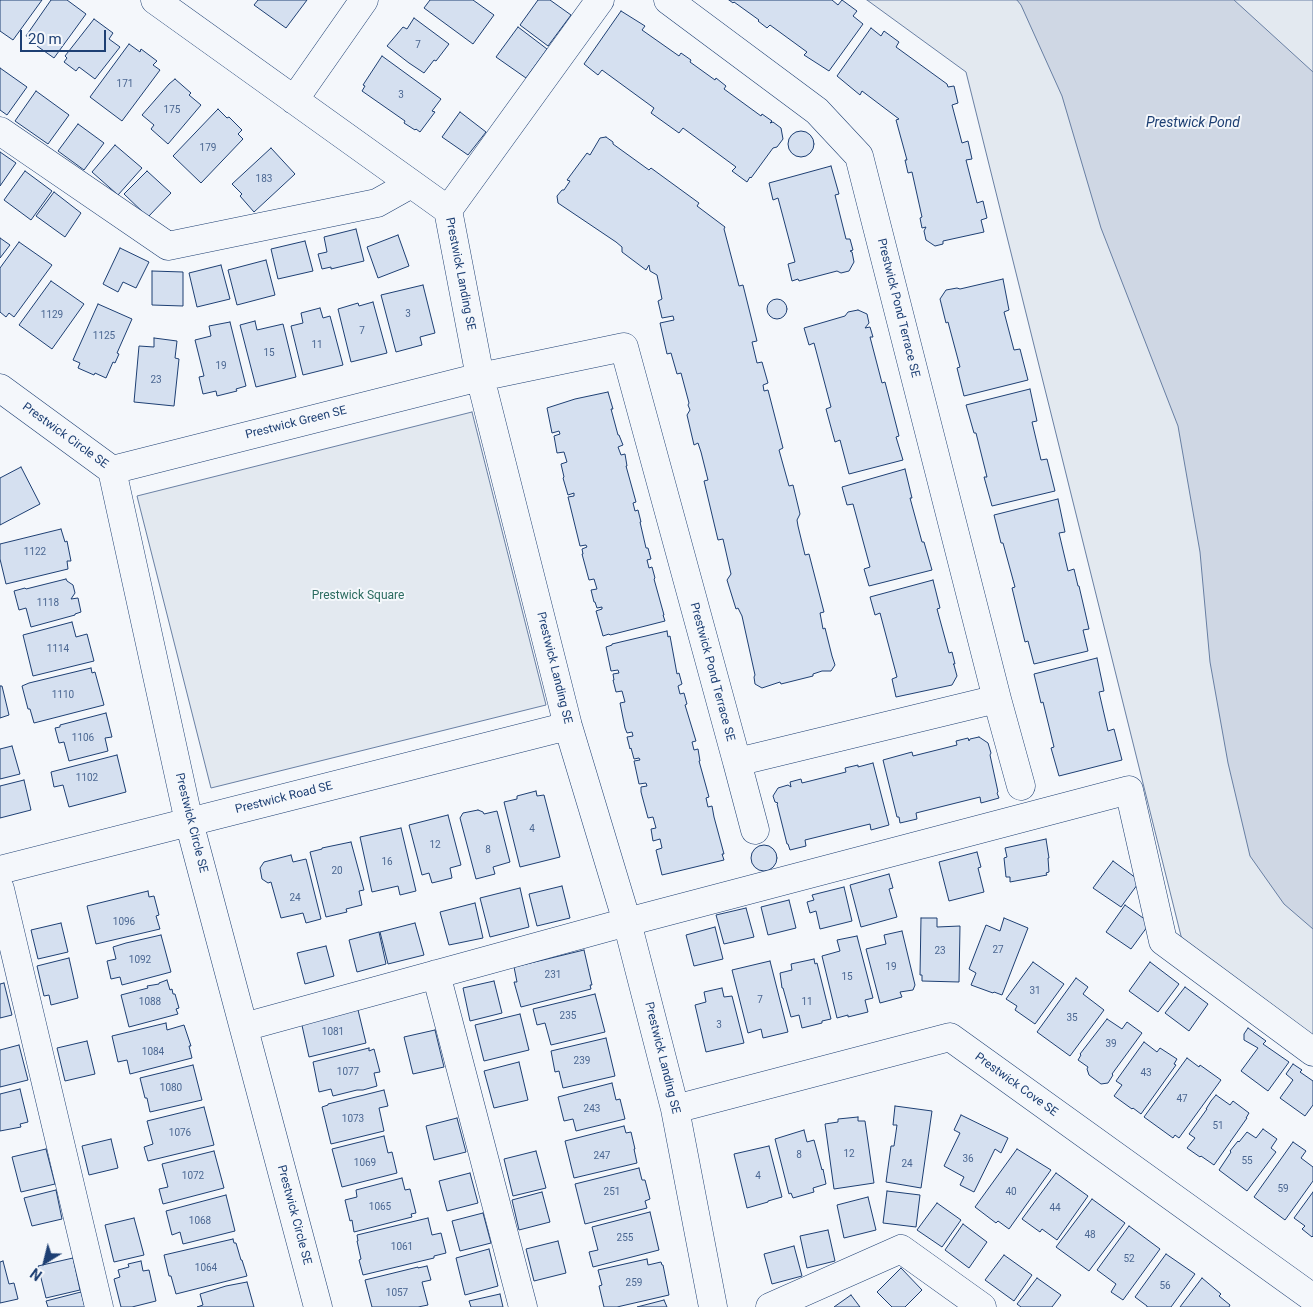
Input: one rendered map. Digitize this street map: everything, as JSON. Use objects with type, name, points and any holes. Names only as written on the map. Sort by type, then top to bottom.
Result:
[{"type":"street","name":"Prestwick Landing SE","points":[[155,0],[448,210],[480,377],[568,726],[627,922],[675,1108],[712,1307]]},
{"type":"street","points":[[294,100],[364,0]]},
{"type":"street","points":[[448,210],[600,0]]},
{"type":"street","name":"Prestwick Pond Terrace SE","points":[[668,0],[817,111],[859,156],[1021,786]]},
{"type":"street","points":[[0,131],[168,246],[377,203],[411,184]]},
{"type":"street","name":"Prestwick Pond Terrace SE","points":[[480,377],[624,347],[754,830]]},
{"type":"street","name":"Prestwick Green SE","points":[[112,470],[480,377]]},
{"type":"street","name":"Prestwick Circle SE","points":[[0,388],[112,470],[189,822],[318,1307]]},
{"type":"street","points":[[737,762],[998,699]]},
{"type":"street","name":"Prestwick Road SE","points":[[0,870],[568,726]]},
{"type":"street","points":[[244,1027],[627,922],[1129,790],[1163,941],[1313,1052]]},
{"type":"street","points":[[0,889],[99,1307]]},
{"type":"street","points":[[436,974],[524,1307]]},
{"type":"street","name":"Prestwick Cove SE","points":[[675,1108],[950,1037],[1313,1298]]},
{"type":"street","points":[[770,1307],[901,1249],[982,1307]]},
{"type":"green space","points":[[867,0],[1313,0],[1313,1043],[1184,948],[966,72]]},
{"type":"green space","name":"Prestwick Square","points":[[472,412],[546,705],[211,788],[137,496]]},
{"type":"water","name":"Prestwick Pond","points":[[1017,0],[1234,0],[1313,72],[1313,929],[1284,904],[1250,856],[1228,763],[1210,662],[1200,552],[1178,426],[1101,228],[1062,96]]},
{"type":"building","points":[[0,0],[42,0],[13,40],[0,31]]},
{"type":"building","points":[[51,0],[67,0],[86,14],[54,58],[26,36]]},
{"type":"building","points":[[258,0],[307,0],[286,28],[254,5]]},
{"type":"building","points":[[430,0],[473,0],[494,15],[473,44],[424,8]]},
{"type":"building","points":[[538,0],[550,0],[571,15],[548,46],[520,25]]},
{"type":"building","points":[[729,0],[832,0],[838,5],[842,0],[857,11],[853,16],[863,24],[829,71],[804,55],[807,52],[770,25],[767,28],[759,20]]},
{"type":"building","points":[[621,11],[645,26],[642,30],[679,56],[681,53],[691,60],[690,62],[726,86],[724,89],[761,116],[762,114],[772,121],[770,123],[773,122],[781,128],[783,139],[777,147],[773,148],[747,182],[732,171],[736,167],[683,128],[679,133],[651,113],[654,108],[602,70],[598,75],[584,64]]},
{"type":"building","points":[[414,18],[449,44],[424,73],[387,46],[403,27],[407,29]]},
{"type":"building","points":[[94,19],[113,33],[109,39],[120,47],[95,79],[79,67],[76,71],[64,62],[67,58],[65,56]]},
{"type":"building","points":[[518,27],[547,49],[526,78],[496,57]]},
{"type":"building","points":[[871,28],[881,36],[884,31],[899,42],[896,47],[947,84],[948,87],[954,86],[958,103],[952,105],[962,143],[968,141],[972,159],[966,160],[977,203],[983,201],[987,218],[981,220],[984,232],[943,241],[943,244],[935,246],[926,240],[924,231],[926,227],[922,228],[920,218],[922,217],[912,172],[908,173],[905,160],[907,160],[896,120],[899,119],[862,91],[860,95],[837,76]]},
{"type":"building","points":[[129,44],[140,52],[141,49],[157,61],[153,65],[160,70],[122,121],[90,97]]},
{"type":"building","points":[[382,56],[441,99],[432,111],[435,112],[420,132],[404,123],[405,121],[362,91],[365,86],[363,85]]},
{"type":"building","points":[[0,68],[27,87],[7,115],[0,110]]},
{"type":"building","points":[[175,79],[201,105],[168,144],[151,129],[154,125],[142,115]]},
{"type":"building","points":[[36,91],[69,115],[48,144],[15,121]]},
{"type":"building","points":[[218,109],[242,130],[238,134],[243,139],[201,183],[173,156]]},
{"type":"building","points":[[460,112],[486,132],[468,155],[442,137]]},
{"type":"building","points":[[78,124],[104,143],[84,170],[58,151]]},
{"type":"building","points":[[801,131],[810,135],[814,144],[810,153],[801,157],[792,153],[788,144],[792,135]]},
{"type":"building","points":[[606,137],[649,170],[651,168],[699,203],[697,206],[725,227],[739,286],[743,285],[757,341],[752,342],[757,363],[762,362],[768,383],[763,385],[764,391],[768,390],[783,448],[779,450],[789,486],[793,485],[800,514],[797,520],[798,526],[805,555],[809,554],[824,612],[820,613],[823,629],[825,628],[835,665],[831,671],[822,671],[813,674],[813,676],[781,684],[780,682],[762,688],[755,684],[755,675],[742,616],[738,608],[736,609],[727,580],[731,574],[723,539],[718,540],[704,481],[708,480],[701,452],[698,443],[694,445],[687,415],[690,410],[689,403],[681,373],[677,374],[671,353],[667,354],[660,323],[674,320],[673,316],[662,318],[658,301],[662,299],[657,275],[650,271],[649,265],[646,270],[622,252],[622,247],[616,242],[558,203],[557,196],[570,181],[567,180],[587,153],[590,155],[600,138]]},
{"type":"building","points":[[115,145],[142,168],[118,195],[92,172]]},
{"type":"building","points":[[271,148],[295,174],[254,212],[240,196],[242,194],[232,184]]},
{"type":"building","points":[[0,152],[16,163],[0,186]]},
{"type":"building","points":[[831,166],[839,194],[835,195],[846,239],[850,239],[853,250],[850,251],[852,252],[854,262],[849,271],[841,273],[837,271],[799,281],[798,279],[792,281],[788,264],[795,262],[778,198],[773,200],[769,183]]},
{"type":"building","points":[[25,171],[52,191],[31,220],[4,200]]},
{"type":"building","points":[[147,171],[171,193],[148,217],[124,194]]},
{"type":"building","points":[[54,192],[81,213],[65,237],[36,216]]},
{"type":"building","points":[[356,229],[364,261],[331,269],[331,267],[322,269],[318,254],[327,252],[324,237]]},
{"type":"building","points":[[398,235],[409,266],[378,278],[367,247]]},
{"type":"building","points":[[0,238],[10,245],[0,258]]},
{"type":"building","points":[[305,241],[313,271],[278,279],[271,249]]},
{"type":"building","points":[[19,242],[52,265],[14,317],[9,313],[6,317],[0,312],[0,268]]},
{"type":"building","points":[[120,248],[149,262],[136,288],[123,282],[118,292],[103,284]]},
{"type":"building","points":[[266,260],[275,295],[237,305],[228,270]]},
{"type":"building","points":[[221,265],[230,299],[197,307],[189,273]]},
{"type":"building","points":[[152,271],[183,272],[183,306],[152,305]]},
{"type":"building","points":[[1003,279],[1009,310],[1004,312],[1014,350],[1020,349],[1028,380],[964,396],[957,368],[960,367],[940,299],[946,290],[960,289]]},
{"type":"building","points":[[51,281],[84,304],[52,349],[19,325]]},
{"type":"building","points":[[423,285],[435,333],[420,337],[422,345],[396,352],[381,295]]},
{"type":"building","points":[[777,299],[784,302],[787,309],[784,316],[777,319],[770,316],[767,309],[770,302]]},
{"type":"building","points":[[373,302],[387,353],[351,362],[338,309],[358,303],[359,306]]},
{"type":"building","points":[[98,304],[132,319],[117,353],[119,354],[106,378],[78,368],[80,363],[73,360]]},
{"type":"building","points":[[320,308],[323,318],[330,316],[343,365],[303,375],[291,326],[303,323],[301,313]]},
{"type":"building","points":[[858,310],[867,314],[869,323],[865,328],[870,327],[873,337],[870,337],[882,383],[885,382],[899,436],[896,437],[903,460],[849,474],[840,440],[835,442],[826,409],[831,407],[814,343],[809,345],[804,328],[845,316],[848,312]]},
{"type":"building","points":[[255,321],[257,330],[283,324],[296,377],[256,387],[240,325]]},
{"type":"building","points":[[230,322],[246,386],[236,389],[237,391],[217,396],[216,391],[203,394],[199,377],[204,376],[195,340],[211,336],[209,326]]},
{"type":"building","points":[[154,338],[177,341],[175,358],[179,359],[174,406],[134,402],[139,346],[154,347]]},
{"type":"building","points":[[1030,389],[1037,421],[1032,422],[1041,460],[1047,459],[1055,491],[992,506],[984,477],[987,477],[976,433],[974,433],[966,405]]},
{"type":"building","points":[[608,392],[618,435],[623,445],[618,447],[621,455],[625,454],[626,466],[636,502],[633,503],[635,511],[638,510],[646,548],[648,548],[651,559],[647,560],[649,568],[652,567],[665,621],[603,636],[596,611],[602,609],[602,607],[597,608],[594,602],[591,590],[597,589],[594,579],[589,580],[582,554],[582,549],[587,547],[586,545],[580,546],[568,497],[574,496],[574,493],[568,495],[563,478],[561,464],[567,462],[564,452],[557,453],[554,436],[560,434],[559,431],[552,433],[547,408],[575,399]]},
{"type":"building","points":[[21,467],[40,504],[0,525],[0,478]]},
{"type":"building","points":[[905,469],[912,498],[910,498],[932,570],[869,586],[864,569],[870,567],[853,504],[847,505],[842,487]]},
{"type":"building","points":[[1058,499],[1065,532],[1059,533],[1068,571],[1074,569],[1079,586],[1089,629],[1083,630],[1088,651],[1034,664],[1028,641],[1025,642],[1012,588],[1015,587],[994,515]]},
{"type":"building","points":[[61,529],[65,542],[67,541],[71,561],[67,561],[68,569],[6,584],[0,559],[0,544]]},
{"type":"building","points":[[66,579],[73,585],[75,593],[71,599],[78,598],[81,612],[31,627],[26,608],[19,610],[14,591]]},
{"type":"building","points":[[933,580],[940,608],[937,609],[949,653],[952,652],[957,676],[952,685],[896,697],[892,679],[897,677],[880,613],[875,615],[870,597]]},
{"type":"building","points":[[72,622],[76,637],[87,634],[94,661],[33,676],[23,635]]},
{"type":"building","points":[[667,631],[668,637],[670,636],[677,674],[679,673],[682,684],[678,686],[680,694],[684,693],[687,704],[685,705],[696,741],[692,742],[694,750],[698,749],[699,761],[709,797],[706,798],[708,807],[712,806],[724,860],[662,875],[656,850],[662,848],[660,839],[653,841],[651,829],[656,828],[653,817],[648,818],[641,792],[641,787],[647,786],[646,783],[639,784],[634,761],[640,760],[639,758],[634,759],[630,749],[627,737],[633,736],[632,732],[627,733],[625,728],[620,703],[625,702],[622,691],[616,692],[613,680],[613,674],[619,673],[618,670],[611,671],[606,647]]},
{"type":"building","points":[[1097,658],[1104,691],[1099,692],[1108,731],[1114,729],[1122,760],[1059,776],[1051,748],[1054,747],[1043,702],[1041,703],[1034,674]]},
{"type":"building","points":[[91,668],[92,673],[95,672],[104,705],[34,723],[22,686]]},
{"type":"building","points":[[0,686],[2,686],[9,715],[0,718]]},
{"type":"building","points":[[106,713],[112,737],[105,738],[108,751],[69,761],[64,742],[59,743],[55,728]]},
{"type":"building","points":[[979,737],[988,743],[999,798],[981,803],[980,797],[916,813],[917,819],[900,823],[883,760],[912,752],[913,756],[957,745],[956,741],[968,738],[969,741]]},
{"type":"building","points":[[12,746],[20,774],[0,779],[0,749]]},
{"type":"building","points":[[117,755],[126,792],[69,807],[63,785],[54,787],[51,772]]},
{"type":"building","points":[[873,763],[889,825],[871,830],[870,824],[805,840],[806,846],[790,850],[778,803],[775,802],[773,796],[778,788],[788,785],[791,787],[790,782],[801,779],[802,783],[846,772],[845,768]]},
{"type":"building","points":[[24,780],[31,810],[0,818],[0,786]]},
{"type":"building","points":[[536,791],[537,796],[544,795],[560,857],[520,867],[504,802]]},
{"type":"building","points":[[478,810],[484,814],[497,811],[510,862],[493,867],[495,874],[476,879],[460,818],[463,813]]},
{"type":"building","points":[[448,815],[461,865],[450,868],[452,878],[432,883],[429,873],[422,875],[409,825]]},
{"type":"building","points":[[401,828],[416,891],[400,895],[398,886],[372,892],[360,837]]},
{"type":"building","points":[[1046,839],[1049,858],[1049,872],[1046,873],[1047,875],[1010,882],[1010,877],[1006,877],[1004,858],[1007,857],[1005,848]]},
{"type":"building","points":[[351,842],[364,890],[359,891],[362,905],[346,909],[347,912],[326,917],[310,852]]},
{"type":"building","points":[[764,845],[773,849],[777,858],[773,867],[764,871],[755,867],[751,858],[755,849]]},
{"type":"building","points":[[977,852],[981,867],[978,868],[984,892],[949,901],[939,862]]},
{"type":"building","points":[[291,855],[293,862],[306,859],[321,919],[306,923],[303,913],[281,918],[271,882],[268,883],[262,879],[260,868],[264,862]]},
{"type":"building","points":[[1113,861],[1140,881],[1121,907],[1093,888]]},
{"type":"building","points":[[889,874],[893,888],[889,889],[897,917],[861,927],[850,885]]},
{"type":"building","points":[[562,886],[570,918],[537,926],[529,894]]},
{"type":"building","points":[[844,887],[852,921],[820,929],[816,911],[810,913],[807,902],[814,900],[812,895]]},
{"type":"building","points":[[520,888],[529,927],[490,937],[480,898]]},
{"type":"building","points":[[148,891],[149,897],[154,896],[159,915],[156,916],[160,929],[96,944],[87,906]]},
{"type":"building","points":[[789,900],[796,928],[768,935],[761,907]]},
{"type":"building","points":[[475,903],[483,938],[449,945],[440,912]]},
{"type":"building","points":[[1125,905],[1150,923],[1131,949],[1106,932]]},
{"type":"building","points":[[746,908],[754,937],[724,944],[716,915]]},
{"type":"building","points":[[921,918],[937,918],[937,927],[960,926],[959,982],[922,981],[922,975],[920,975]]},
{"type":"building","points":[[1004,918],[1028,928],[1002,995],[971,985],[976,973],[969,969],[986,925],[1000,931]]},
{"type":"building","points":[[61,923],[68,952],[38,959],[31,930]]},
{"type":"building","points":[[415,923],[424,955],[388,964],[380,932]]},
{"type":"building","points":[[715,927],[723,959],[694,966],[686,935]]},
{"type":"building","points":[[902,931],[915,985],[913,990],[900,992],[902,997],[880,1003],[866,949],[886,944],[884,935]]},
{"type":"building","points":[[379,932],[386,964],[357,972],[349,940]]},
{"type":"building","points":[[161,935],[171,972],[122,985],[120,977],[111,979],[107,961],[116,959],[113,947]]},
{"type":"building","points":[[857,936],[873,998],[865,1000],[868,1012],[837,1018],[822,956],[840,951],[837,940]]},
{"type":"building","points":[[326,946],[334,976],[305,984],[297,953]]},
{"type":"building","points":[[584,950],[592,985],[590,985],[591,989],[521,1007],[514,982],[517,982],[514,967]]},
{"type":"building","points":[[69,958],[78,998],[51,1005],[49,995],[44,996],[37,966]]},
{"type":"building","points":[[814,959],[815,964],[817,963],[831,1019],[802,1028],[799,1015],[791,1017],[782,988],[780,973],[792,970],[791,964]]},
{"type":"building","points":[[770,961],[788,1032],[763,1038],[761,1029],[748,1033],[732,970]]},
{"type":"building","points":[[1033,962],[1064,984],[1035,1024],[1015,1010],[1017,1006],[1006,999]]},
{"type":"building","points":[[1150,962],[1179,984],[1158,1012],[1129,991]]},
{"type":"building","points":[[1076,978],[1088,987],[1083,994],[1104,1010],[1070,1056],[1037,1032]]},
{"type":"building","points":[[167,980],[170,990],[172,989],[173,994],[175,994],[179,1008],[176,1009],[178,1014],[129,1027],[121,995],[148,988],[147,986],[159,984]]},
{"type":"building","points":[[494,981],[502,1013],[470,1021],[463,988]]},
{"type":"building","points":[[4,983],[12,1015],[0,1018],[0,984]]},
{"type":"building","points":[[1185,987],[1208,1004],[1189,1031],[1165,1013]]},
{"type":"building","points":[[722,988],[724,997],[732,996],[744,1043],[706,1052],[695,1005],[706,1002],[704,992]]},
{"type":"building","points":[[595,994],[605,1032],[551,1045],[545,1023],[537,1025],[533,1009]]},
{"type":"building","points":[[358,1010],[366,1043],[309,1057],[301,1021]]},
{"type":"building","points":[[520,1014],[529,1050],[484,1061],[475,1025]]},
{"type":"building","points":[[1107,1019],[1122,1029],[1127,1022],[1142,1033],[1112,1074],[1108,1083],[1101,1084],[1089,1075],[1088,1067],[1078,1060],[1080,1054]]},
{"type":"building","points":[[166,1023],[167,1030],[184,1025],[191,1046],[189,1046],[192,1058],[130,1074],[127,1060],[118,1062],[112,1036]]},
{"type":"building","points":[[1248,1028],[1266,1041],[1263,1044],[1289,1062],[1268,1091],[1241,1071],[1258,1048],[1244,1040],[1244,1034]]},
{"type":"building","points":[[435,1030],[444,1067],[413,1074],[404,1037]]},
{"type":"building","points":[[606,1038],[615,1076],[563,1088],[559,1071],[555,1072],[551,1051]]},
{"type":"building","points":[[87,1041],[95,1074],[65,1081],[57,1048]]},
{"type":"building","points":[[1144,1042],[1157,1052],[1160,1048],[1177,1059],[1174,1064],[1176,1065],[1141,1114],[1114,1096],[1122,1085],[1116,1081]]},
{"type":"building","points":[[19,1045],[28,1080],[0,1087],[0,1050]]},
{"type":"building","points":[[369,1048],[369,1051],[374,1049],[380,1072],[374,1073],[377,1086],[333,1096],[331,1089],[319,1092],[313,1062]]},
{"type":"building","points":[[1187,1058],[1221,1080],[1179,1138],[1175,1135],[1173,1138],[1144,1117]]},
{"type":"building","points":[[519,1062],[528,1100],[494,1108],[484,1071]]},
{"type":"building","points":[[1293,1064],[1302,1070],[1300,1072],[1313,1081],[1313,1105],[1305,1116],[1280,1098],[1293,1080],[1286,1074]]},
{"type":"building","points":[[193,1065],[202,1100],[150,1112],[140,1078]]},
{"type":"building","points":[[612,1083],[616,1100],[620,1099],[625,1119],[576,1131],[573,1119],[564,1121],[558,1097]]},
{"type":"building","points":[[20,1089],[28,1122],[20,1124],[21,1127],[0,1131],[0,1094]]},
{"type":"building","points":[[384,1090],[388,1106],[379,1108],[384,1131],[331,1144],[322,1107]]},
{"type":"building","points":[[1216,1095],[1230,1105],[1233,1101],[1249,1113],[1214,1165],[1187,1148],[1195,1138],[1189,1134]]},
{"type":"building","points":[[895,1106],[932,1111],[921,1188],[886,1182],[891,1146],[894,1146],[897,1125],[893,1125]]},
{"type":"building","points":[[204,1107],[214,1145],[148,1161],[144,1147],[153,1144],[147,1121]]},
{"type":"building","points":[[961,1115],[1008,1138],[1001,1153],[995,1149],[974,1192],[960,1185],[964,1177],[944,1166],[960,1133],[954,1130]]},
{"type":"building","points":[[858,1117],[858,1121],[865,1121],[874,1183],[834,1189],[825,1124],[838,1122],[838,1119]]},
{"type":"building","points":[[457,1118],[466,1152],[434,1160],[426,1126]]},
{"type":"building","points":[[624,1126],[626,1133],[631,1132],[637,1163],[574,1178],[565,1141]]},
{"type":"building","points":[[1263,1129],[1277,1139],[1271,1148],[1276,1152],[1247,1191],[1219,1170],[1230,1151],[1247,1132],[1256,1138]]},
{"type":"building","points":[[804,1130],[807,1142],[814,1140],[826,1184],[813,1188],[814,1192],[793,1198],[791,1193],[789,1194],[775,1139]]},
{"type":"building","points":[[384,1136],[388,1153],[392,1152],[397,1173],[342,1187],[332,1149]]},
{"type":"building","points":[[111,1139],[118,1168],[89,1175],[82,1146]]},
{"type":"building","points":[[1293,1142],[1306,1151],[1301,1158],[1313,1167],[1313,1181],[1285,1220],[1254,1197]]},
{"type":"building","points":[[769,1146],[782,1197],[747,1208],[734,1154]]},
{"type":"building","points":[[46,1149],[55,1184],[21,1192],[12,1157]]},
{"type":"building","points":[[1017,1149],[1051,1170],[1009,1229],[998,1221],[996,1223],[975,1207]]},
{"type":"building","points":[[214,1151],[224,1188],[163,1204],[159,1189],[168,1187],[162,1164]]},
{"type":"building","points":[[536,1151],[546,1188],[513,1196],[504,1159]]},
{"type":"building","points":[[639,1168],[642,1180],[645,1180],[650,1199],[645,1201],[647,1208],[585,1224],[575,1184]]},
{"type":"building","points":[[470,1173],[478,1203],[447,1211],[439,1181]]},
{"type":"building","points":[[1056,1173],[1088,1196],[1057,1240],[1042,1229],[1040,1232],[1022,1219]]},
{"type":"building","points":[[402,1178],[405,1190],[410,1189],[416,1213],[411,1214],[412,1217],[354,1232],[345,1200],[357,1197],[356,1190]]},
{"type":"building","points":[[56,1190],[62,1219],[32,1226],[24,1198]]},
{"type":"building","points":[[887,1191],[920,1195],[916,1227],[883,1223]]},
{"type":"building","points":[[542,1192],[550,1222],[519,1230],[512,1200]]},
{"type":"building","points":[[1313,1192],[1312,1237],[1302,1229],[1305,1226],[1294,1218]]},
{"type":"building","points":[[226,1195],[235,1231],[183,1244],[180,1232],[172,1235],[166,1211]]},
{"type":"building","points":[[868,1197],[876,1230],[844,1238],[837,1205]]},
{"type":"building","points":[[1092,1199],[1125,1223],[1089,1271],[1056,1247]]},
{"type":"building","points":[[937,1203],[961,1220],[942,1247],[917,1230]]},
{"type":"building","points":[[650,1212],[659,1250],[593,1267],[589,1252],[598,1250],[592,1227]]},
{"type":"building","points":[[483,1213],[491,1243],[460,1251],[452,1221]]},
{"type":"building","points":[[134,1218],[144,1255],[114,1262],[105,1225]]},
{"type":"building","points":[[428,1218],[432,1235],[441,1233],[446,1253],[434,1256],[434,1258],[363,1275],[359,1260],[361,1259],[357,1235]]},
{"type":"building","points":[[963,1224],[987,1242],[969,1268],[945,1250]]},
{"type":"building","points":[[1129,1226],[1160,1249],[1123,1300],[1111,1292],[1116,1284],[1097,1270]]},
{"type":"building","points":[[828,1230],[835,1261],[807,1268],[800,1236]]},
{"type":"building","points":[[233,1239],[247,1276],[176,1294],[164,1255]]},
{"type":"building","points":[[558,1241],[566,1273],[534,1281],[526,1249]]},
{"type":"building","points":[[794,1246],[802,1276],[772,1284],[764,1254]]},
{"type":"building","points":[[489,1249],[498,1286],[465,1295],[456,1258]]},
{"type":"building","points":[[1166,1254],[1195,1274],[1171,1307],[1147,1307],[1135,1297]]},
{"type":"building","points":[[1004,1255],[1032,1275],[1014,1301],[985,1280]]},
{"type":"building","points":[[73,1258],[80,1290],[46,1298],[38,1266]]},
{"type":"building","points":[[647,1259],[648,1265],[661,1262],[663,1265],[669,1295],[617,1307],[604,1307],[599,1286],[602,1285],[598,1270]]},
{"type":"building","points":[[3,1261],[9,1284],[14,1283],[18,1299],[0,1303],[0,1262]]},
{"type":"building","points":[[141,1261],[143,1271],[149,1270],[156,1301],[132,1307],[121,1307],[114,1279],[120,1277],[118,1270],[129,1267],[128,1264]]},
{"type":"building","points":[[427,1266],[431,1280],[422,1282],[428,1305],[418,1307],[372,1307],[365,1280]]},
{"type":"building","points":[[901,1268],[922,1290],[905,1307],[892,1307],[877,1292]]},
{"type":"building","points":[[1037,1278],[1061,1295],[1052,1307],[1021,1307],[1017,1304]]},
{"type":"building","points":[[1202,1278],[1221,1294],[1219,1296],[1230,1305],[1229,1307],[1180,1307]]},
{"type":"building","points":[[247,1282],[254,1307],[197,1307],[203,1305],[200,1294]]},
{"type":"building","points":[[81,1292],[85,1307],[48,1307],[46,1301]]},
{"type":"building","points":[[500,1294],[503,1307],[471,1307],[469,1301]]},
{"type":"building","points":[[851,1295],[860,1307],[834,1307]]},
{"type":"building","points":[[664,1300],[667,1307],[637,1307]]}]
